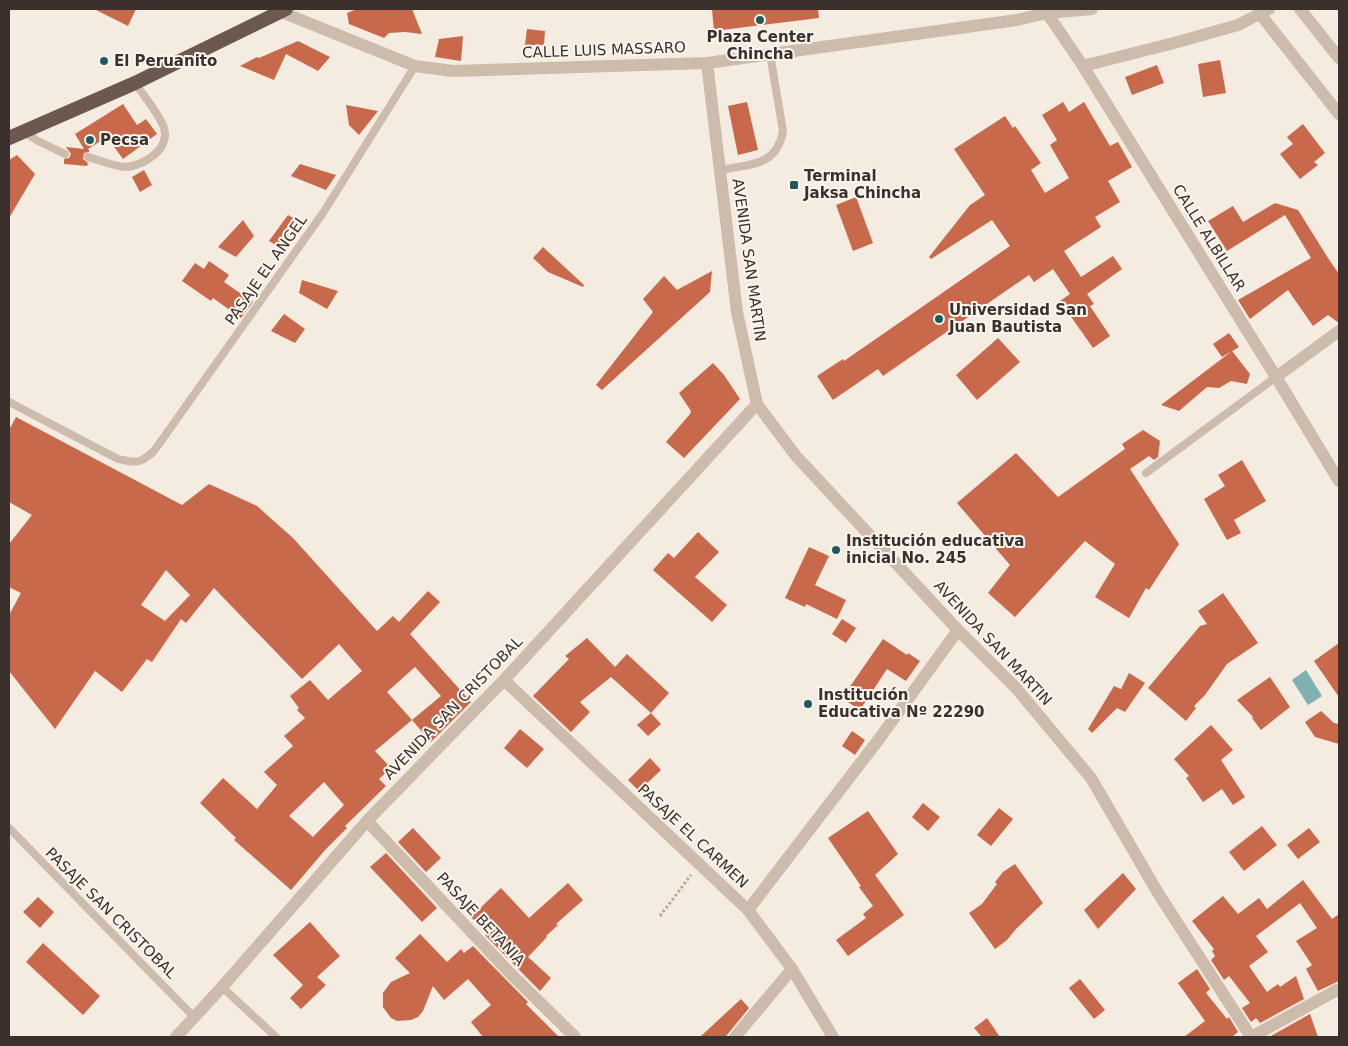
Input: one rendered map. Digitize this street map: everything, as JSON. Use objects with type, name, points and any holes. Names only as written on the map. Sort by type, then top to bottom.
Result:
[{"type":"highway","points":[[9,138],[134,83],[280,9]]},
{"type":"street","name":"CALLE LUIS MASSARO","points":[[280,9],[415,66],[453,71],[707,63],[1015,15],[1092,9]]},
{"type":"street","points":[[1300,9],[1339,58]]},
{"type":"street","points":[[1083,66],[1238,25],[1265,11],[1339,114]]},
{"type":"street","name":"CALLE ALBILLAR","points":[[1047,13],[1083,66],[1339,481]]},
{"type":"street","name":"AVENIDA SAN MARTIN","points":[[707,63],[737,312],[757,404],[796,456],[958,630],[1016,688],[1091,778],[1158,893],[1251,1037]]},
{"type":"street","points":[[1276,377],[1339,332]]},
{"type":"street","name":"AVENIDA SAN CRISTOBAL","points":[[176,1037],[222,987],[366,821],[504,680],[757,404]]},
{"type":"street","points":[[748,910],[879,739],[958,630]]},
{"type":"street","name":"PASAJE EL CARMEN","points":[[504,680],[748,910],[792,969],[833,1037]]},
{"type":"street","name":"PASAJE BETANIA","points":[[366,821],[507,970],[575,1037]]},
{"type":"street","points":[[735,1037],[792,969]]},
{"type":"street","points":[[1251,1037],[1339,989]]},
{"type":"lane","points":[[720,170],[764,161],[774,154],[781,143],[783,131],[770,54]]},
{"type":"lane","name":"PASAJE EL ANGEL","points":[[9,402],[118,458],[131,462],[144,460],[154,451],[322,213],[415,66]]},
{"type":"lane","points":[[88,157],[126,167],[152,157],[162,147],[166,136],[164,126],[134,83]]},
{"type":"lane","points":[[24,132],[65,154]]},
{"type":"lane","points":[[1146,473],[1276,377]]},
{"type":"lane","name":"PASAJE SAN CRISTOBAL","points":[[9,828],[194,1017]]},
{"type":"lane","points":[[222,987],[276,1037]]},
{"type":"path","points":[[660,916],[699,864]]},
{"type":"water","points":[[1306,670],[1322,696],[1308,705],[1292,680]]},
{"type":"building","points":[[94,9],[136,9],[128,26]]},
{"type":"building","points":[[357,9],[412,9],[422,34],[389,33],[384,38],[349,24],[347,13]]},
{"type":"building","name":"Plaza Center Chincha","points":[[712,9],[818,9],[819,18],[714,31]]},
{"type":"building","points":[[527,29],[545,31],[544,45],[525,45]]},
{"type":"building","points":[[463,36],[461,61],[435,57],[439,39]]},
{"type":"building","points":[[298,41],[330,57],[318,71],[286,54],[274,80],[240,66],[257,57],[259,58]]},
{"type":"building","points":[[1220,60],[1226,93],[1203,97],[1198,64]]},
{"type":"building","points":[[1157,65],[1164,83],[1132,95],[1125,77]]},
{"type":"building","points":[[747,102],[758,150],[738,155],[728,106]]},
{"type":"building","points":[[1063,102],[1069,112],[1084,102],[1110,146],[1118,142],[1132,167],[1108,181],[1120,202],[1095,217],[1101,227],[1064,251],[1081,277],[1113,256],[1122,269],[1087,294],[1094,304],[1090,306],[1110,336],[1093,348],[1060,301],[1070,294],[1053,269],[1034,282],[1029,275],[883,376],[878,369],[833,400],[817,376],[843,359],[844,361],[1010,246],[992,220],[931,259],[929,257],[970,205],[985,195],[954,149],[1005,116],[1013,128],[1015,126],[1041,163],[1031,170],[1045,193],[1069,178],[1050,145],[1057,140],[1042,115]]},
{"type":"building","points":[[123,104],[137,125],[146,119],[157,134],[123,159],[107,137],[88,149],[89,152],[84,153],[83,159],[88,163],[87,166],[64,164],[64,159],[69,158],[71,154],[66,147],[84,149],[75,134]]},
{"type":"building","points":[[346,105],[378,111],[359,135],[349,125]]},
{"type":"building","points":[[1303,124],[1325,153],[1314,162],[1318,165],[1300,179],[1280,154],[1293,144],[1287,137]]},
{"type":"building","points":[[17,155],[35,174],[9,218],[9,160]]},
{"type":"building","points":[[300,164],[336,175],[326,190],[291,176]]},
{"type":"building","name":"Pecsa","points":[[144,170],[152,185],[140,192],[132,177]]},
{"type":"building","points":[[856,197],[873,243],[853,251],[836,205]]},
{"type":"building","points":[[1275,203],[1298,210],[1339,274],[1339,323],[1328,315],[1313,326],[1288,290],[1250,319],[1238,300],[1311,258],[1285,215],[1227,251],[1208,221],[1233,206],[1243,222]]},
{"type":"building","points":[[288,215],[304,224],[284,250],[269,241]]},
{"type":"building","points":[[243,220],[254,236],[236,257],[218,247]]},
{"type":"building","points":[[543,247],[584,285],[583,287],[548,272],[533,258]]},
{"type":"building","points":[[209,261],[229,275],[224,282],[253,302],[241,318],[213,298],[211,301],[182,281],[195,263],[204,269]]},
{"type":"building","points":[[712,271],[710,292],[602,390],[596,385],[653,312],[643,299],[664,276],[677,290]]},
{"type":"building","points":[[302,280],[338,291],[327,309],[299,293]]},
{"type":"building","points":[[284,314],[305,329],[295,343],[271,331]]},
{"type":"building","points":[[1229,333],[1239,347],[1222,357],[1213,344]]},
{"type":"building","points":[[998,338],[1020,362],[977,400],[956,375]]},
{"type":"building","points":[[1232,351],[1250,374],[1247,384],[1231,381],[1219,388],[1207,387],[1179,411],[1161,405]]},
{"type":"building","points":[[713,363],[724,375],[740,399],[684,458],[666,442],[691,411],[679,393]]},
{"type":"building","points":[[16,417],[182,505],[209,484],[257,506],[293,538],[377,631],[393,616],[399,622],[428,591],[440,602],[410,634],[471,702],[431,742],[412,720],[375,751],[391,768],[379,779],[386,786],[345,826],[347,828],[326,849],[291,890],[234,840],[236,838],[200,803],[223,778],[257,809],[277,785],[264,772],[293,746],[284,736],[305,718],[297,710],[299,708],[290,696],[310,680],[328,700],[362,671],[339,644],[302,679],[214,588],[186,623],[181,619],[152,662],[147,659],[122,692],[95,671],[55,729],[9,671],[9,615],[21,593],[9,587],[9,544],[32,515],[9,502],[9,430]],"holes":[[[166,570],[190,595],[165,621],[141,605]],[[415,667],[441,696],[412,720],[387,692]],[[324,782],[344,805],[313,837],[289,816]]]},
{"type":"building","points":[[1143,430],[1160,441],[1158,457],[1154,460],[1149,456],[1130,469],[1179,544],[1149,590],[1146,588],[1129,618],[1095,597],[1115,564],[1085,541],[1015,617],[988,593],[1010,565],[957,503],[1016,453],[1058,497],[1125,449],[1122,444]]},
{"type":"building","points":[[1242,460],[1266,501],[1234,520],[1241,533],[1227,540],[1204,499],[1225,486],[1218,475]]},
{"type":"building","points":[[698,532],[719,552],[695,577],[727,605],[712,622],[653,570],[668,553],[674,558]]},
{"type":"building","points":[[809,547],[829,556],[815,585],[846,600],[837,619],[806,604],[805,607],[785,598]]},
{"type":"building","points":[[1223,593],[1258,643],[1227,664],[1205,695],[1194,706],[1196,708],[1186,721],[1148,688],[1200,626],[1207,624],[1198,611]]},
{"type":"building","points":[[842,619],[856,628],[846,643],[832,634]]},
{"type":"building","points":[[587,638],[615,667],[627,654],[669,693],[651,713],[611,677],[580,702],[590,712],[571,732],[533,696],[569,659],[565,656]]},
{"type":"building","points":[[883,639],[920,661],[906,681],[887,669],[860,710],[842,698]]},
{"type":"building","points":[[1339,643],[1339,697],[1314,661]]},
{"type":"building","points":[[1129,673],[1145,683],[1125,712],[1117,708],[1092,733],[1088,729],[1114,686],[1121,689]]},
{"type":"building","points":[[1270,677],[1290,707],[1261,730],[1253,717],[1237,700]]},
{"type":"building","points":[[1321,711],[1334,723],[1339,724],[1339,744],[1315,737],[1305,722]]},
{"type":"building","points":[[651,713],[661,724],[648,736],[637,725]]},
{"type":"building","points":[[1211,725],[1233,750],[1221,760],[1245,797],[1233,805],[1222,789],[1203,802],[1186,778],[1189,776],[1174,759]]},
{"type":"building","points":[[520,729],[544,749],[527,768],[504,748]]},
{"type":"building","points":[[852,731],[865,740],[855,755],[842,746]]},
{"type":"building","points":[[650,758],[661,770],[639,791],[628,780]]},
{"type":"building","points":[[923,803],[940,817],[928,831],[912,817]]},
{"type":"building","points":[[999,808],[1013,819],[991,846],[977,835]]},
{"type":"building","points":[[868,811],[898,854],[875,875],[904,915],[848,956],[836,940],[866,918],[863,914],[873,906],[828,838]]},
{"type":"building","points":[[1262,826],[1277,845],[1244,871],[1229,852]]},
{"type":"building","points":[[413,828],[441,858],[426,872],[398,842]]},
{"type":"building","points":[[1309,828],[1320,842],[1298,859],[1287,845]]},
{"type":"building","points":[[386,853],[437,908],[422,922],[370,867]]},
{"type":"building","points":[[1015,864],[1043,903],[1007,940],[995,949],[969,913],[982,904],[997,884],[995,882],[1003,872]]},
{"type":"building","points":[[1123,873],[1136,889],[1098,929],[1084,910]]},
{"type":"building","points":[[1303,880],[1332,919],[1339,914],[1339,981],[1318,991],[1306,969],[1312,965],[1296,941],[1317,928],[1300,903],[1256,936],[1268,952],[1249,966],[1267,992],[1278,984],[1280,987],[1296,976],[1304,999],[1260,1023],[1256,1018],[1251,1022],[1242,1008],[1250,1003],[1229,976],[1224,980],[1211,960],[1215,956],[1212,951],[1214,949],[1192,921],[1223,896],[1238,914],[1259,898],[1267,909]]},
{"type":"building","points":[[568,883],[583,900],[556,924],[558,925],[528,957],[551,978],[540,991],[485,935],[487,934],[471,917],[501,888],[529,918]]},
{"type":"building","points":[[38,897],[54,912],[40,928],[23,912]]},
{"type":"building","points":[[310,922],[340,956],[317,977],[326,985],[301,1009],[290,998],[303,985],[273,955]]},
{"type":"building","points":[[420,934],[447,962],[461,949],[464,953],[473,946],[528,1002],[526,1004],[559,1037],[483,1037],[471,1022],[491,1005],[468,979],[444,1000],[433,986],[423,1011],[418,1017],[411,1020],[397,1021],[391,1018],[383,1007],[383,993],[391,982],[410,973],[395,958]]},
{"type":"building","points":[[43,943],[100,996],[83,1015],[26,962]]},
{"type":"building","points":[[1197,969],[1210,989],[1206,993],[1227,1019],[1229,1017],[1238,1032],[1232,1037],[1184,1037],[1205,1021],[1178,983]]},
{"type":"building","points":[[1080,979],[1105,1010],[1094,1019],[1069,988]]},
{"type":"building","points":[[741,999],[749,1008],[725,1037],[700,1037]]},
{"type":"building","points":[[1310,1014],[1318,1037],[1269,1037]]},
{"type":"building","points":[[987,1018],[1000,1037],[982,1037],[974,1028]]},
{"type":"place","name":"Plaza Center Chincha","points":[[760,20]]},
{"type":"place","name":"El Peruanito","points":[[104,61]]},
{"type":"place","name":"Pecsa","points":[[90,140]]},
{"type":"place","name":"Terminal Jaksa Chincha","points":[[794,185]]},
{"type":"place","name":"Universidad San Juan Bautista","points":[[939,319]]},
{"type":"place","name":"Institución educativa inicial No. 245","points":[[836,550]]},
{"type":"place","name":"Institución Educativa Nº 22290","points":[[808,704]]}]
